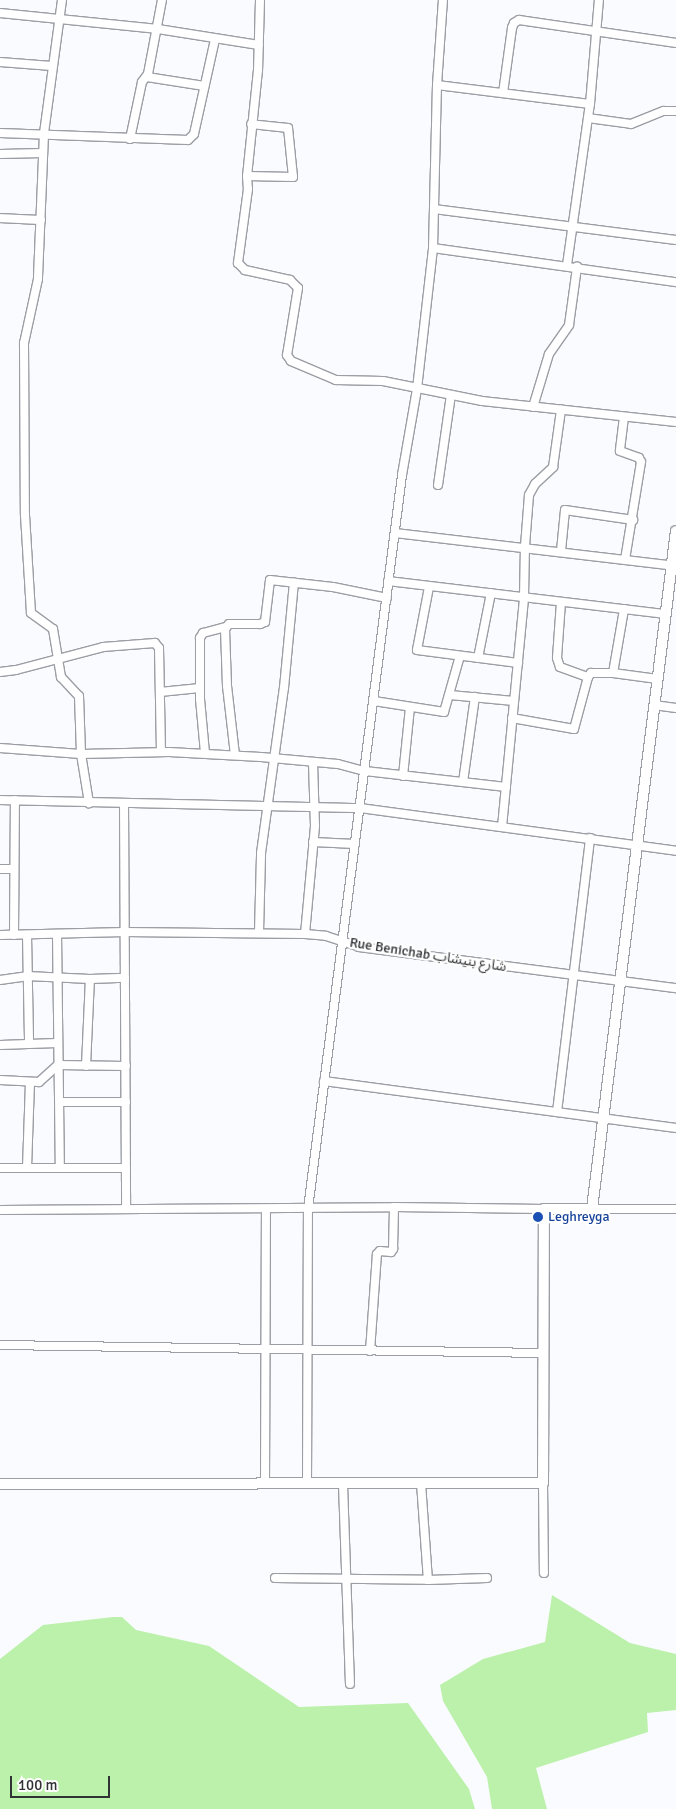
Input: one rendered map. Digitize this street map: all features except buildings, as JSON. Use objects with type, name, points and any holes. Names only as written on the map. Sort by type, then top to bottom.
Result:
[{"type":"street","points":[[62,0],[44,134],[38,279],[24,343],[25,515],[31,613],[53,629],[61,677],[79,696],[80,754],[89,802]]},
{"type":"street","points":[[130,139],[142,82],[147,76],[158,30],[162,0]]},
{"type":"street","points":[[260,0],[259,45],[247,176],[248,189],[238,263],[245,270],[290,280],[298,288],[288,355],[291,361],[329,378],[383,381],[451,395],[533,407],[676,422]]},
{"type":"street","points":[[307,1484],[308,1209],[388,581],[417,389],[433,248],[437,85],[443,0]]},
{"type":"street","points":[[567,265],[590,104],[599,0]]},
{"type":"street","points":[[0,14],[158,30],[259,45]]},
{"type":"street","points":[[503,93],[514,23],[525,21],[676,44]]},
{"type":"street","points":[[0,133],[188,140],[192,138],[215,39]]},
{"type":"street","points":[[0,62],[52,66]]},
{"type":"street","points":[[147,76],[204,86]]},
{"type":"street","points":[[437,85],[590,104]]},
{"type":"street","points":[[588,118],[631,124],[664,111],[676,111]]},
{"type":"street","points":[[247,176],[293,177],[288,128],[251,124]]},
{"type":"street","points":[[0,154],[43,153]]},
{"type":"street","points":[[434,209],[676,240]]},
{"type":"street","points":[[0,218],[41,220]]},
{"type":"street","points":[[433,248],[567,265],[676,282]]},
{"type":"street","points":[[533,407],[549,354],[569,325],[577,267]]},
{"type":"street","points":[[438,485],[451,395]]},
{"type":"street","points":[[502,827],[524,597],[529,495],[535,484],[553,467],[560,410]]},
{"type":"street","points":[[624,417],[620,451],[639,458],[641,462],[625,560]]},
{"type":"street","points":[[561,551],[566,510],[632,520]]},
{"type":"street","points":[[592,1209],[654,704],[674,566],[676,531]]},
{"type":"street","points":[[395,532],[525,546],[674,566]]},
{"type":"street","points":[[205,753],[200,688],[200,635],[226,627],[229,624],[263,624],[266,620],[270,580],[294,582],[387,598]]},
{"type":"street","points":[[388,581],[666,614]]},
{"type":"street","points":[[259,932],[261,853],[294,582]]},
{"type":"street","points":[[429,587],[416,650],[518,663]]},
{"type":"street","points":[[478,658],[491,593]]},
{"type":"street","points":[[561,602],[557,658],[560,667],[588,676]]},
{"type":"street","points":[[613,673],[624,609]]},
{"type":"street","points":[[226,627],[227,686],[235,755]]},
{"type":"street","points":[[0,672],[103,647],[155,643],[159,648],[161,752]]},
{"type":"street","points":[[374,701],[444,712],[460,656]]},
{"type":"street","points":[[512,718],[574,729],[588,676],[594,672],[658,679]]},
{"type":"street","points":[[160,692],[200,688]]},
{"type":"street","points":[[450,695],[514,701]]},
{"type":"street","points":[[463,782],[475,697]]},
{"type":"street","points":[[654,704],[676,708]]},
{"type":"street","points":[[403,776],[410,707]]},
{"type":"street","points":[[0,748],[80,754],[161,752],[274,758],[338,764],[365,771],[506,788]]},
{"type":"street","points":[[305,934],[313,842],[313,762]]},
{"type":"street","points":[[0,800],[360,808],[676,851]]},
{"type":"street","points":[[14,935],[15,800]]},
{"type":"street","points":[[124,803],[126,1209]]},
{"type":"street","points":[[557,1112],[590,838]]},
{"type":"street","points":[[313,842],[356,844]]},
{"type":"street","points":[[0,869],[14,869]]},
{"type":"street","name":"Rue Benichab شارع بنيشاب","points":[[0,935],[125,932],[305,934],[326,936],[359,947],[676,988]]},
{"type":"street","points":[[56,934],[60,1168]]},
{"type":"street","points":[[27,935],[29,1044]]},
{"type":"street","points":[[0,980],[27,976],[90,979],[125,978]]},
{"type":"street","points":[[86,1066],[90,979]]},
{"type":"street","points":[[0,1045],[57,1043]]},
{"type":"street","points":[[0,1080],[30,1082],[43,1080],[58,1065],[126,1066]]},
{"type":"street","points":[[324,1081],[676,1128]]},
{"type":"street","points":[[27,1168],[30,1082]]},
{"type":"street","points":[[60,1102],[126,1102]]},
{"type":"street","points":[[0,1168],[126,1168]]},
{"type":"street","points":[[370,1351],[377,1254],[380,1251],[391,1252],[393,1249],[394,1207]]},
{"type":"street","points":[[0,1210],[394,1207],[676,1210]]},
{"type":"street","points":[[265,1484],[266,1209]]},
{"type":"street","points":[[544,1209],[544,1573]]},
{"type":"street","points":[[0,1345],[543,1353]]},
{"type":"street","points":[[0,1484],[543,1483]]},
{"type":"street","points":[[343,1484],[348,1579],[350,1684]]},
{"type":"street","points":[[420,1484],[428,1580]]},
{"type":"street","points":[[275,1578],[428,1580],[487,1578]]},
{"type":"green space","points":[[552,1595],[630,1643],[676,1654],[676,1710],[647,1713],[648,1732],[536,1768],[547,1809],[492,1809],[487,1777],[443,1701],[440,1685],[483,1659],[545,1642]]},
{"type":"green space","points":[[122,1617],[136,1630],[209,1646],[299,1707],[408,1703],[469,1789],[475,1809],[0,1809],[0,1659],[43,1625]]},
{"type":"place","name":"Leghreyga","points":[[538,1217]]}]
